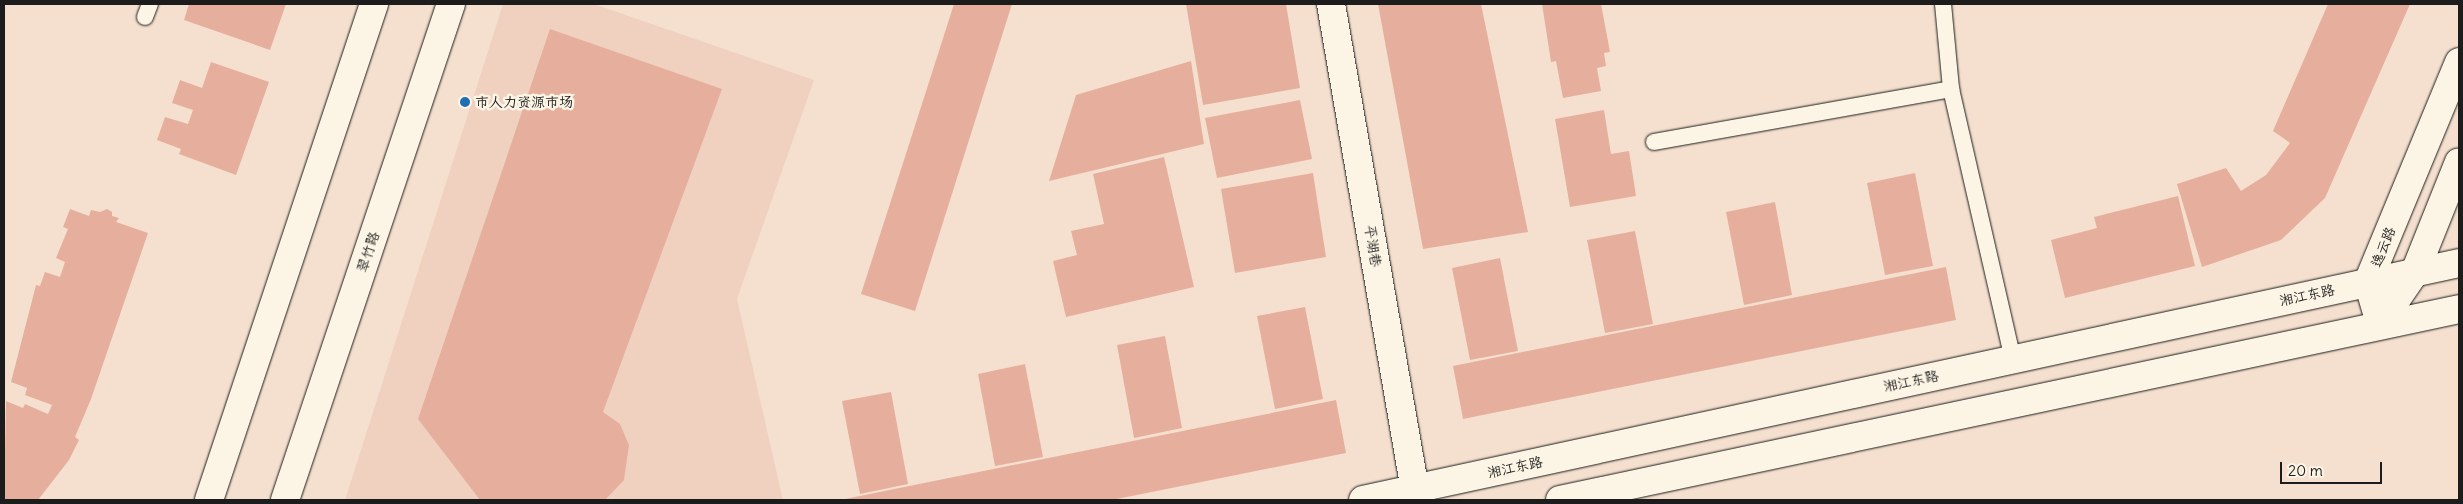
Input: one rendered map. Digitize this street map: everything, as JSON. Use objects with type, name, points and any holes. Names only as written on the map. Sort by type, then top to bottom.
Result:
[{"type":"main road","points":[[209,500],[374,4]]},
{"type":"main road","name":"翠竹路","points":[[285,500],[451,4]]},
{"type":"main road","name":"平湖巷","points":[[1331,4],[1415,489]]},
{"type":"main road","name":"逸云路","points":[[2380,323],[2368,282],[2459,62]]},
{"type":"main road","points":[[2380,323],[2415,272],[2459,162]]},
{"type":"main road","name":"湘江东路","points":[[1363,500],[2459,263]]},
{"type":"main road","points":[[1560,500],[2380,323],[2459,309]]},
{"type":"lane","points":[[1943,4],[1951,89],[2013,359]]},
{"type":"lane","points":[[1654,142],[1951,89]]},
{"type":"shaded area","points":[[503,4],[594,4],[814,80],[737,299],[783,500],[345,500]]},
{"type":"building","points":[[189,4],[286,4],[270,50],[184,20]]},
{"type":"building","points":[[954,4],[1012,4],[915,311],[861,294]]},
{"type":"building","points":[[1186,4],[1286,4],[1300,88],[1203,105]]},
{"type":"building","points":[[1378,4],[1481,4],[1528,232],[1423,249]]},
{"type":"building","points":[[1542,4],[1601,4],[1610,52],[1604,53],[1606,66],[1597,68],[1601,91],[1563,98],[1556,61],[1551,62]]},
{"type":"building","points":[[2328,4],[2410,4],[2325,198],[2281,240],[2202,267],[2177,184],[2226,168],[2241,191],[2266,175],[2290,143],[2273,131]]},
{"type":"building","points":[[550,29],[722,89],[603,412],[620,424],[629,445],[624,480],[605,500],[480,500],[418,419]]},
{"type":"building","points":[[1191,61],[1204,144],[1049,181],[1076,95]]},
{"type":"building","points":[[211,62],[269,82],[236,175],[179,154],[181,149],[157,140],[165,117],[188,124],[193,110],[172,103],[180,80],[202,88]]},
{"type":"building","points":[[1300,100],[1312,159],[1217,178],[1205,118]]},
{"type":"building","points":[[1604,110],[1611,154],[1629,151],[1636,196],[1570,207],[1555,119]]},
{"type":"building","points":[[1164,157],[1194,287],[1066,317],[1053,261],[1077,255],[1071,231],[1104,224],[1093,174]]},
{"type":"building","points":[[1313,173],[1326,257],[1235,273],[1221,189]]},
{"type":"building","points":[[1915,173],[1933,266],[1885,275],[1867,183]]},
{"type":"building","points":[[2178,196],[2195,266],[2065,298],[2051,240],[2097,228],[2094,217]]},
{"type":"building","points":[[1775,202],[1792,295],[1744,305],[1726,212]]},
{"type":"building","points":[[70,209],[89,216],[91,210],[100,212],[107,209],[112,212],[112,216],[119,218],[116,222],[148,233],[91,399],[75,437],[79,440],[69,460],[38,500],[4,500],[6,401],[23,408],[25,404],[48,414],[52,405],[25,395],[27,388],[11,382],[36,285],[40,286],[45,272],[60,277],[65,262],[56,258],[68,229],[63,227]]},
{"type":"building","points":[[1635,231],[1653,324],[1605,333],[1587,240]]},
{"type":"building","points":[[1500,258],[1518,351],[1470,360],[1452,268]]},
{"type":"building","points":[[1946,267],[1956,320],[1463,419],[1453,366]]},
{"type":"building","points":[[1305,307],[1323,399],[1275,409],[1257,316]]},
{"type":"building","points":[[1165,336],[1182,428],[1134,438],[1117,345]]},
{"type":"building","points":[[1025,364],[1043,457],[995,466],[978,374]]},
{"type":"building","points":[[891,392],[908,484],[860,494],[842,401]]},
{"type":"building","points":[[1336,400],[1346,453],[1112,500],[840,500]]},
{"type":"place","name":"市人力资源市场","points":[[465,102]]}]
